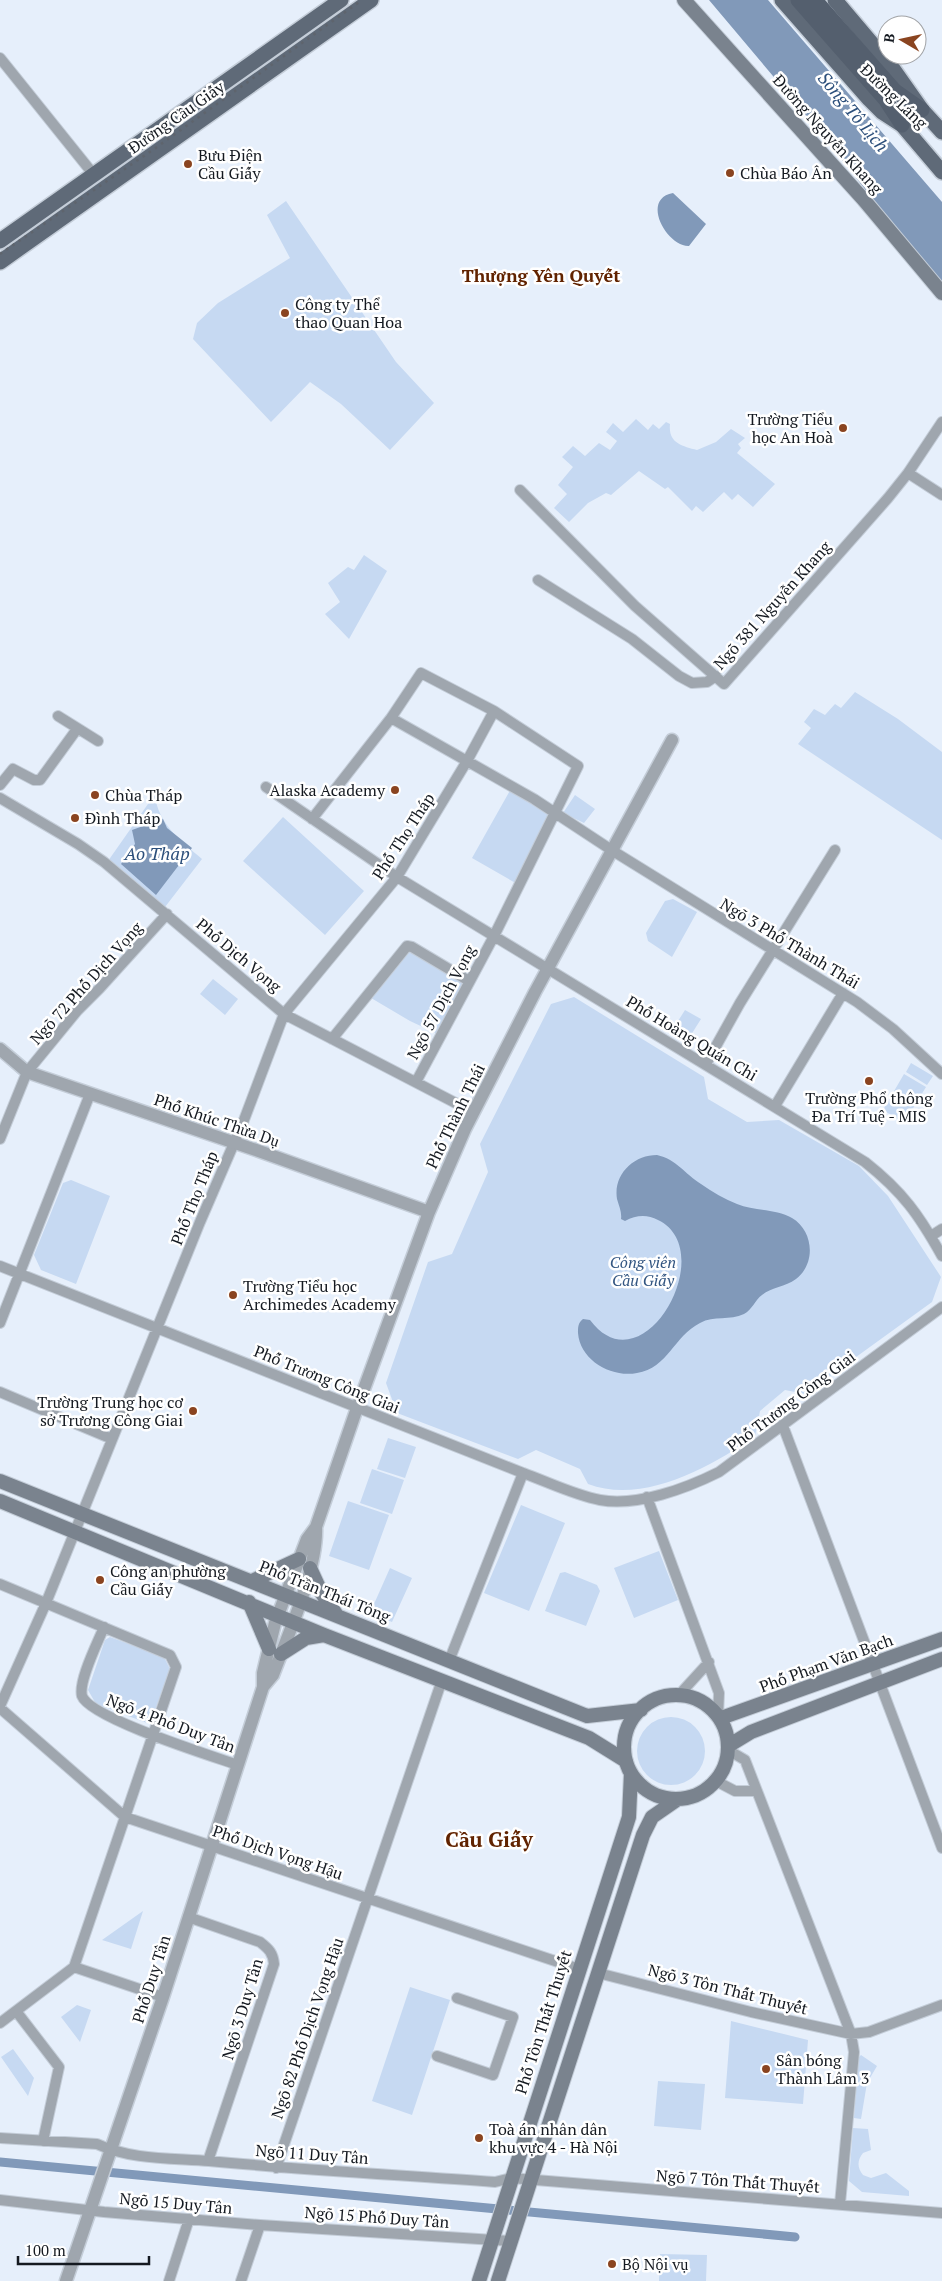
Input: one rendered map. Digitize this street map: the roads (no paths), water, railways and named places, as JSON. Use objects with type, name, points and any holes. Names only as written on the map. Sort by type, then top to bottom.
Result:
[{"type":"highway","points":[[798,0],[831,28],[895,91],[922,110]]},
{"type":"highway","points":[[815,0],[831,28],[886,99],[902,125]]},
{"type":"main road","name":"Đường Cầu Giấy","points":[[0,241],[7,232],[94,175],[341,0]]},
{"type":"main road","name":"Đường Cầu Giấy","points":[[0,262],[371,0]]},
{"type":"main road","name":"Đường Nguyễn Khang","points":[[684,0],[864,200],[942,293]]},
{"type":"main road","name":"Đường Láng","points":[[782,0],[869,99],[882,112],[902,125],[942,172]]},
{"type":"main road","name":"Đường Láng","points":[[835,0],[891,66],[922,110],[942,132]]},
{"type":"main road","points":[[190,108],[200,121]]},
{"type":"main road","name":"Phố Trần Thái Tông","points":[[0,1481],[588,1716],[641,1710]]},
{"type":"main road","points":[[0,1501],[249,1602],[324,1635],[589,1738],[629,1767],[646,1790],[656,1795],[678,1799]]},
{"type":"main road","points":[[252,1581],[305,1563],[336,1614]]},
{"type":"main road","points":[[249,1602],[275,1652],[306,1638],[324,1635]]},
{"type":"main road","name":"Phố Phạm Văn Bạch","points":[[720,1717],[743,1711],[942,1639]]},
{"type":"main road","points":[[728,1748],[751,1732],[942,1659]]},
{"type":"main road","points":[[498,2281],[648,1823],[661,1810],[678,1799],[700,1794],[716,1781],[723,1769],[728,1748],[720,1717],[699,1701],[690,1697],[678,1696],[658,1699],[641,1710],[628,1730],[625,1752],[629,1767]]},
{"type":"main road","points":[[743,1711],[751,1732]]},
{"type":"main road","points":[[589,1738],[594,1716]]},
{"type":"main road","name":"Phố Tôn Thất Thuyết","points":[[479,2281],[629,1817],[629,1767]]},
{"type":"main road","points":[[570,1995],[589,2001]]},
{"type":"street","points":[[0,58],[94,175]]},
{"type":"street","name":"Ngõ 381 Nguyễn Khang","points":[[520,490],[635,606],[724,684],[908,473],[942,422]]},
{"type":"street","points":[[908,473],[942,495]]},
{"type":"street","points":[[538,580],[632,638],[679,676],[692,683],[707,682],[716,676]]},
{"type":"street","points":[[312,819],[390,718],[421,673],[494,711]]},
{"type":"street","name":"Phố Thọ Tháp","points":[[0,1707],[46,1603],[234,1143],[284,1014],[397,877],[467,761],[494,711]]},
{"type":"street","name":"Ngõ 57 Dịch Vọng","points":[[416,1082],[494,936],[578,766],[494,711]]},
{"type":"street","points":[[58,716],[98,741]]},
{"type":"street","name":"Ngõ 3 Phố Thành Thái","points":[[390,718],[526,795],[843,993],[894,1029],[942,1074]]},
{"type":"street","points":[[0,785],[13,769],[34,780],[40,780],[77,729]]},
{"type":"street","name":"Phố Thành Thái","points":[[293,1622],[300,1600],[307,1539],[316,1527],[357,1408],[429,1212],[473,1112],[548,969],[613,851],[669,736]]},
{"type":"street","name":"Phố Hoàng Quán Chi","points":[[266,787],[397,877],[850,1152],[879,1173],[902,1194],[931,1236],[942,1256]]},
{"type":"street","name":"Phố Dịch Vọng","points":[[0,798],[78,844],[167,914],[284,1014],[473,1112]]},
{"type":"street","points":[[706,1064],[835,850]]},
{"type":"street","name":"Ngõ 72 Phố Dịch Vọng","points":[[0,1139],[27,1072],[77,1011],[167,914]]},
{"type":"street","points":[[332,1039],[407,946],[412,947],[469,982]]},
{"type":"street","points":[[775,1106],[843,993]]},
{"type":"street","name":"Phố Khúc Thừa Dụ","points":[[0,1049],[27,1072],[429,1212]]},
{"type":"street","points":[[0,1323],[18,1273],[90,1094]]},
{"type":"street","points":[[931,1236],[942,1229]]},
{"type":"street","name":"Phố Trương Công Giai","points":[[0,1266],[523,1473],[602,1501],[619,1502],[686,1487],[719,1472],[942,1307]]},
{"type":"street","points":[[0,1392],[112,1439]]},
{"type":"street","points":[[783,1426],[942,1848]]},
{"type":"street","points":[[449,1660],[523,1473]]},
{"type":"street","points":[[647,1497],[719,1693],[720,1717]]},
{"type":"street","name":"Phố Thành Thái","points":[[278,1615],[285,1594],[305,1563]]},
{"type":"street","points":[[0,1584],[170,1655],[176,1668],[74,1968],[0,2022]]},
{"type":"street","name":"Phố Duy Tân","points":[[275,1652],[278,1615]]},
{"type":"street","name":"Phố Duy Tân","points":[[66,2281],[163,1997],[264,1687],[263,1673],[293,1622]]},
{"type":"street","name":"Ngõ 4 Phố Duy Tân","points":[[104,1627],[82,1684],[82,1697],[101,1714],[152,1735],[238,1765]]},
{"type":"street","points":[[678,1696],[708,1662]]},
{"type":"street","name":"Ngõ 82 Phố Dịch Vọng Hậu","points":[[276,2168],[442,1680]]},
{"type":"street","name":"Phố Dịch Vọng Hậu","points":[[0,1707],[125,1817],[579,1968]]},
{"type":"street","points":[[728,1748],[745,1760],[851,2034],[854,2052],[840,2204]]},
{"type":"street","points":[[716,1781],[735,1791],[756,1791]]},
{"type":"street","name":"Ngõ 3 Duy Tân","points":[[188,1917],[260,1942],[269,1948],[274,1964],[208,2161]]},
{"type":"street","points":[[74,1968],[163,1997]]},
{"type":"street","name":"Ngõ 3 Tôn Thất Thuyết","points":[[598,1972],[751,2012],[851,2034]]},
{"type":"street","points":[[437,2056],[493,2075],[513,2017],[457,1998]]},
{"type":"street","points":[[851,2034],[869,2032],[942,2005]]},
{"type":"street","points":[[16,2011],[59,2067],[43,2141]]},
{"type":"street","name":"Ngõ 11 Duy Tân","points":[[0,2138],[97,2144],[109,2154],[276,2168],[495,2182],[511,2178],[531,2180]]},
{"type":"street","name":"Ngõ 7 Tôn Thất Thuyết","points":[[531,2180],[942,2213]]},
{"type":"street","name":"Ngõ 15 Duy Tân","points":[[0,2200],[260,2225]]},
{"type":"street","points":[[169,2281],[189,2219]]},
{"type":"street","points":[[241,2281],[260,2225]]},
{"type":"street","name":"Ngõ 15 Phố Duy Tân","points":[[260,2225],[492,2239],[513,2235]]},
{"type":"water","name":"Sông Tô Lịch","points":[[709,0],[768,0],[942,202],[942,283],[915,253],[816,127]]},
{"type":"water","points":[[673,193],[706,224],[689,246],[673,239],[660,222],[658,204],[663,197]]},
{"type":"water","name":"Ao Tháp","points":[[163,819],[167,828],[192,848],[156,895],[121,864],[135,844],[132,830]]},
{"type":"water","points":[[657,1155],[670,1160],[705,1187],[728,1200],[792,1218],[805,1231],[810,1248],[809,1257],[807,1265],[796,1279],[766,1292],[744,1314],[711,1319],[700,1323],[691,1329],[664,1358],[648,1370],[627,1374],[617,1373],[598,1365],[584,1351],[580,1343],[578,1327],[583,1319],[590,1320],[611,1337],[632,1339],[651,1327],[667,1308],[678,1284],[681,1258],[675,1236],[658,1220],[650,1217],[637,1216],[625,1221],[621,1219],[621,1211],[617,1199],[618,1182],[627,1168],[640,1158]]},
{"type":"waterway","points":[[0,2162],[795,2237]]},
{"type":"railway","points":[[0,254],[157,147],[362,0]]},
{"type":"place","name":"Bưu Điện Cầu Giấy","points":[[188,164]]},
{"type":"place","name":"Chùa Báo Ân","points":[[730,173]]},
{"type":"place","name":"Công ty Thể thao Quan Hoa","points":[[285,313]]},
{"type":"place","name":"Trường Tiểu học An Hoà","points":[[843,428]]},
{"type":"place","name":"Alaska Academy","points":[[395,790]]},
{"type":"place","name":"Chùa Tháp","points":[[95,795]]},
{"type":"place","name":"Đình Tháp","points":[[75,818]]},
{"type":"place","name":"Trường Phổ thông Đa Trí Tuệ - MIS","points":[[869,1081]]},
{"type":"place","name":"Trường Tiểu học Archimedes Academy","points":[[233,1295]]},
{"type":"place","name":"Trường Trung học cơ sở Trương Công Giai","points":[[193,1411]]},
{"type":"place","name":"Công an phường Cầu Giấy","points":[[100,1580]]},
{"type":"place","name":"Sân bóng Thành Lâm 3","points":[[766,2069]]},
{"type":"place","name":"Toà án nhân dân khu vực 4 - Hà Nội","points":[[479,2138]]},
{"type":"place","name":"Bộ Nội vụ","points":[[612,2264]]},
{"type":"district","name":"Thượng Yên Quyết","points":[[541,276]]},
{"type":"district","name":"Cầu Giấy","points":[[489,1840]]},
{"type":"park label","name":"Công viên Cầu Giấy","points":[[643,1271]]}]
